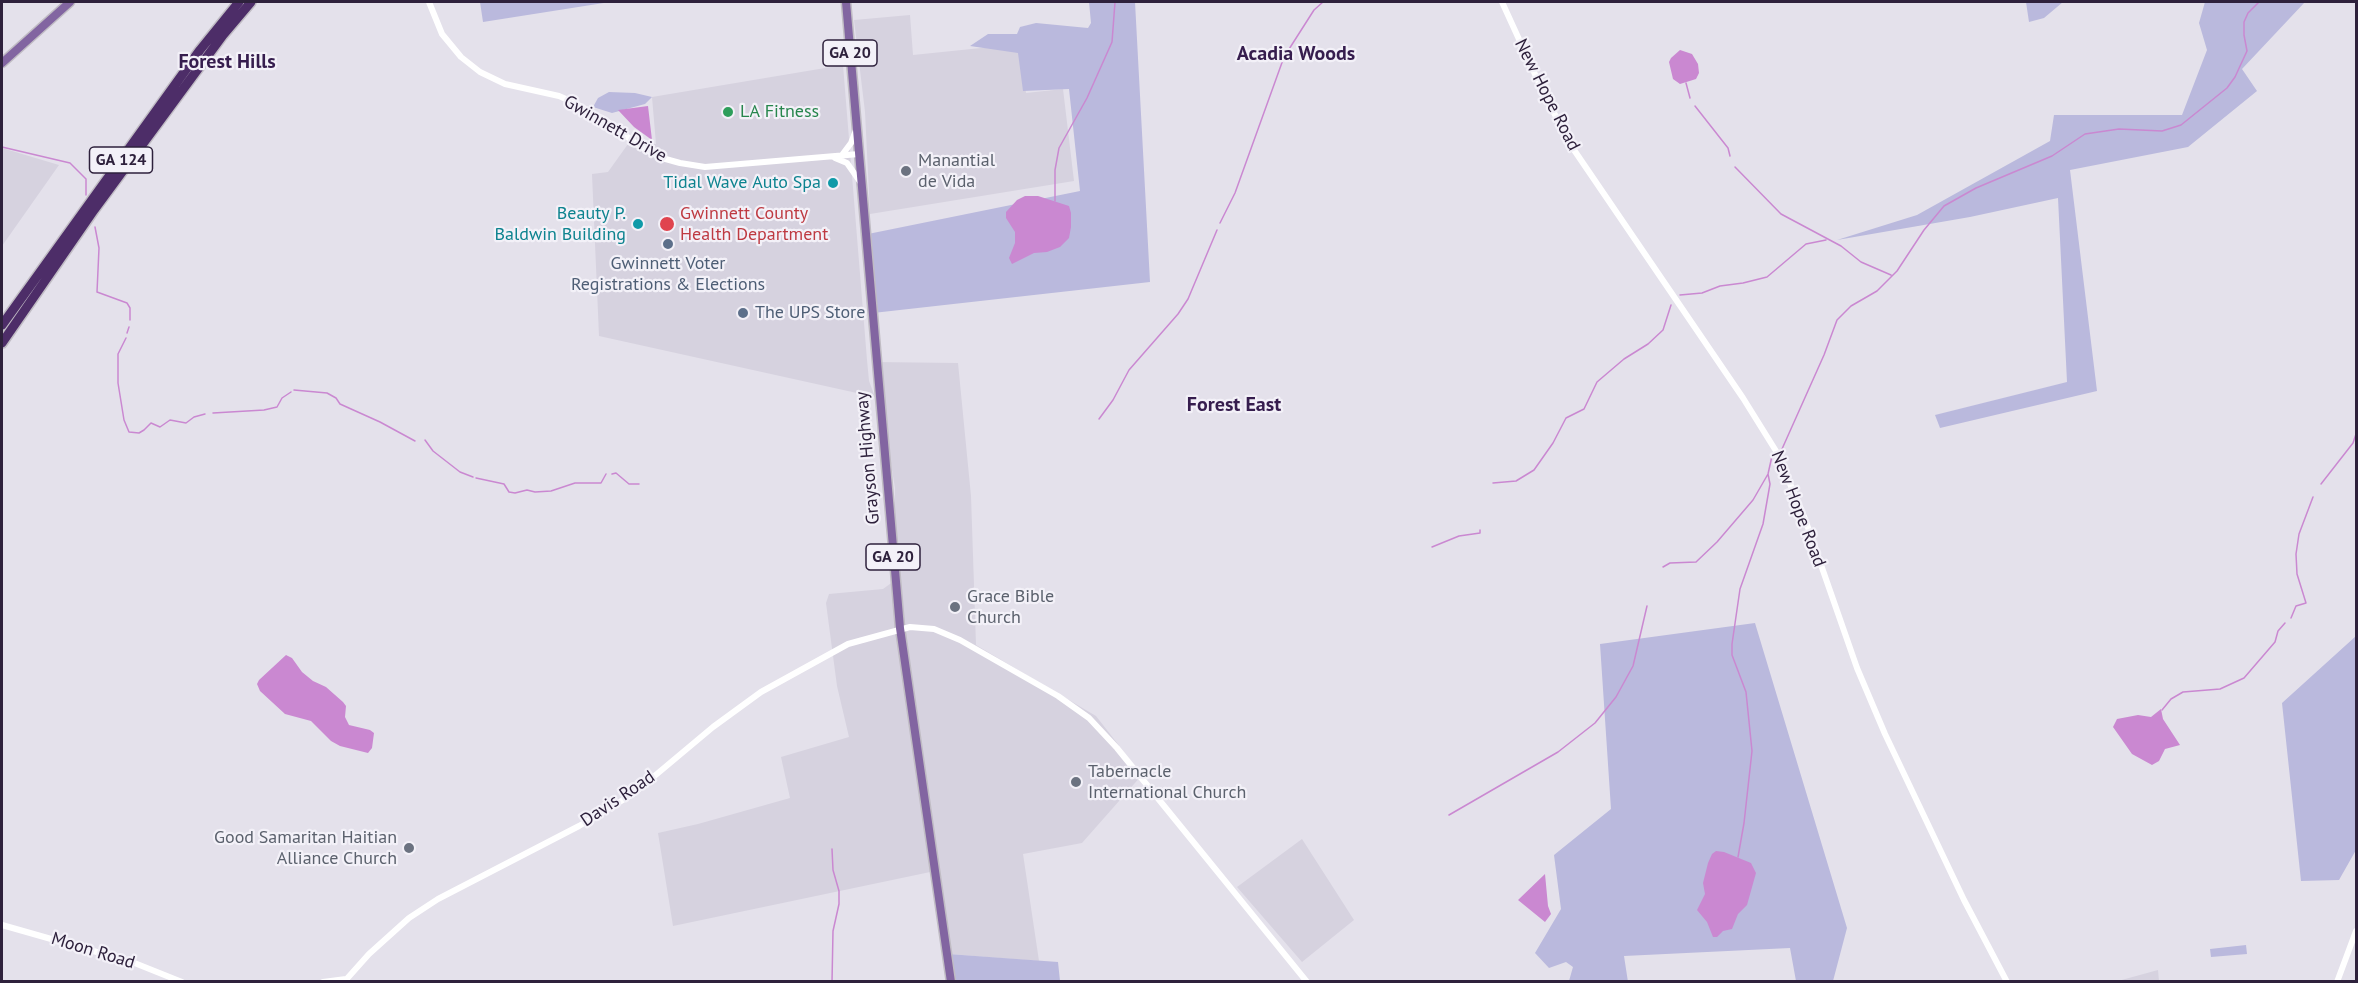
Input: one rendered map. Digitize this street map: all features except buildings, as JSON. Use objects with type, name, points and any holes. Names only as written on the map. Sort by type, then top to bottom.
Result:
[{"type":"highway","name":"GA 124","points":[[2,325],[200,50],[239,2]]},
{"type":"highway","name":"GA 124","points":[[2,343],[94,210],[214,47],[251,2]]},
{"type":"main road","points":[[2,63],[70,2]]},
{"type":"main road","name":"Grayson Highway","points":[[846,2],[900,628],[951,981]]},
{"type":"street","name":"Gwinnett Drive","points":[[429,2],[442,34],[461,57],[480,72],[505,84],[558,96],[575,103],[605,120],[642,148],[662,158],[705,167],[859,154]]},
{"type":"street","name":"New Hope Road","points":[[1502,2],[1544,94],[1572,147],[1726,372],[1776,451],[1805,519],[1836,614],[1880,723],[1964,900],[2007,981]]},
{"type":"street","points":[[842,155],[851,143],[857,127]]},
{"type":"street","points":[[828,156],[847,163],[862,184]]},
{"type":"street","name":"Davis Road","points":[[345,980],[369,954],[409,918],[438,899],[579,826],[633,794],[713,727],[761,692],[848,644],[900,628],[928,628],[954,637],[1058,696],[1089,718],[1117,748],[1307,981]]},
{"type":"street","name":"Moon Road","points":[[2,925],[132,962],[182,981]]},
{"type":"street","points":[[2337,981],[2356,931]]},
{"type":"street","points":[[323,981],[345,980]]},
{"type":"shaded area","points":[[480,2],[610,2],[483,22]]},
{"type":"shaded area","points":[[1089,2],[1135,2],[1150,282],[873,313],[868,234],[1080,191],[1069,89],[1023,91],[1018,53],[970,46],[988,34],[1017,34],[1020,27],[1036,23],[1088,28],[1091,23]]},
{"type":"shaded area","points":[[2026,2],[2063,2],[2044,18],[2029,22]]},
{"type":"shaded area","points":[[2205,2],[2305,2],[2242,69],[2257,91],[2188,147],[2070,170],[2097,391],[1940,428],[1935,415],[2067,382],[2058,198],[1970,217],[1837,240],[1917,215],[2050,141],[2054,115],[2182,115],[2207,50],[2199,23]]},
{"type":"shaded area","points":[[910,15],[913,55],[1020,44],[1026,93],[1063,89],[1074,181],[870,214],[865,112],[854,20]]},
{"type":"shaded area","points":[[1680,50],[1692,54],[1698,64],[1699,73],[1696,79],[1680,84],[1673,79],[1669,62]]},
{"type":"shaded area","points":[[843,65],[869,381],[875,397],[599,336],[592,174],[608,172],[628,144],[656,144],[652,97]]},
{"type":"shaded area","points":[[609,92],[635,93],[652,97],[645,104],[612,113],[593,107],[598,98]]},
{"type":"shaded area","points":[[648,106],[652,140],[634,127],[618,110]]},
{"type":"shaded area","points":[[2,148],[59,165],[2,246]]},
{"type":"shaded area","points":[[1025,196],[1038,196],[1069,206],[1071,227],[1069,238],[1060,247],[1047,252],[1034,253],[1012,264],[1009,258],[1015,243],[1015,232],[1006,218],[1006,212],[1017,200]]},
{"type":"shaded area","points":[[874,362],[958,363],[971,496],[976,645],[1096,716],[1142,775],[1082,843],[1023,854],[1039,961],[948,954],[935,871],[673,926],[658,833],[790,798],[781,757],[849,737],[837,686],[826,603],[829,594],[883,589],[894,581],[895,488]]},
{"type":"shaded area","points":[[1755,623],[1847,928],[1833,981],[1796,981],[1790,948],[1624,956],[1628,982],[1569,981],[1573,967],[1566,962],[1549,968],[1535,953],[1561,909],[1554,855],[1611,809],[1600,644]]},
{"type":"shaded area","points":[[2356,636],[2356,850],[2339,880],[2301,881],[2282,703]]},
{"type":"shaded area","points":[[286,655],[292,658],[302,672],[313,681],[326,687],[343,702],[346,706],[345,717],[349,725],[374,733],[372,748],[368,753],[340,746],[331,741],[311,721],[285,714],[260,691],[257,684],[259,680]]},
{"type":"shaded area","points":[[2161,709],[2163,719],[2180,745],[2165,749],[2159,761],[2152,765],[2132,754],[2113,727],[2117,719],[2138,715],[2151,717]]},
{"type":"shaded area","points":[[1302,839],[1354,920],[1302,962],[1237,887]]},
{"type":"shaded area","points":[[1716,851],[1751,863],[1756,873],[1747,905],[1738,914],[1732,929],[1713,937],[1707,922],[1697,910],[1705,894],[1703,883],[1708,863]]},
{"type":"shaded area","points":[[1545,874],[1551,914],[1545,922],[1518,900]]},
{"type":"shaded area","points":[[2246,945],[2247,954],[2211,957],[2210,949]]},
{"type":"shaded area","points":[[948,954],[1058,962],[1060,981],[953,981]]},
{"type":"shaded area","points":[[2158,970],[2159,981],[2118,981]]},
{"type":"waterway","points":[[488,2],[502,2]]},
{"type":"waterway","points":[[1055,201],[1055,170],[1059,148],[1087,98],[1112,42],[1115,2]]},
{"type":"waterway","points":[[1220,223],[1235,193],[1284,57],[1314,10],[1323,2]]},
{"type":"waterway","points":[[1782,449],[1837,320],[1851,306],[1877,291],[1897,271],[1924,230],[1944,206],[1976,188],[2052,156],[2085,134],[2119,129],[2162,131],[2181,125],[2227,88],[2235,77],[2247,51],[2244,22],[2248,13],[2259,2]]},
{"type":"waterway","points":[[1686,83],[1690,98]]},
{"type":"waterway","points":[[1695,106],[1728,148],[1730,156]]},
{"type":"waterway","points":[[2,147],[70,163],[86,179],[86,195]]},
{"type":"waterway","points":[[1735,167],[1781,214],[1841,246],[1861,262],[1891,275]]},
{"type":"waterway","points":[[95,227],[99,248],[97,292],[127,303],[130,308],[130,320]]},
{"type":"waterway","points":[[1099,419],[1113,400],[1129,370],[1178,314],[1188,299],[1217,230]]},
{"type":"waterway","points":[[1680,295],[1702,293],[1720,286],[1767,277],[1806,244],[1826,240]]},
{"type":"waterway","points":[[1493,483],[1516,481],[1534,470],[1553,443],[1566,418],[1584,409],[1597,382],[1663,330],[1671,305]]},
{"type":"waterway","points":[[127,333],[129,327]]},
{"type":"waterway","points":[[126,338],[118,354],[118,383],[124,420],[129,432],[139,433],[151,423],[160,427],[170,420],[186,423],[194,417],[205,414]]},
{"type":"waterway","points":[[294,390],[327,393],[336,398],[340,404],[415,441]]},
{"type":"waterway","points":[[213,413],[277,407],[282,398],[291,392]]},
{"type":"waterway","points":[[2321,484],[2353,443],[2356,434]]},
{"type":"waterway","points":[[425,440],[433,451],[460,472],[473,477]]},
{"type":"waterway","points":[[1663,567],[1670,563],[1696,562],[1717,542],[1753,500],[1768,474],[1772,456]]},
{"type":"waterway","points":[[612,474],[616,473],[629,484],[639,484]]},
{"type":"waterway","points":[[476,478],[504,484],[509,492],[515,493],[527,490],[551,491],[575,483],[601,483],[606,474]]},
{"type":"waterway","points":[[1738,857],[1752,751],[1746,692],[1732,655],[1732,644],[1740,589],[1763,524],[1770,484],[1768,474]]},
{"type":"waterway","points":[[2291,618],[2296,606],[2306,603],[2297,574],[2296,554],[2299,534],[2313,497]]},
{"type":"waterway","points":[[1432,547],[1459,536],[1480,533],[1480,530]]},
{"type":"waterway","points":[[1449,815],[1558,752],[1595,723],[1616,697],[1633,666],[1647,606]]},
{"type":"waterway","points":[[2162,710],[2171,699],[2183,692],[2220,689],[2244,678],[2275,642],[2278,631],[2285,623]]},
{"type":"waterway","points":[[832,849],[833,870],[839,891],[839,904],[833,931],[832,982]]},
{"type":"place","name":"LA Fitness","points":[[728,112]]},
{"type":"place","name":"Manantial de Vida","points":[[906,171]]},
{"type":"place","name":"Tidal Wave Auto Spa","points":[[833,183]]},
{"type":"place","name":"Beauty P. Baldwin Building","points":[[638,224]]},
{"type":"place","name":"Gwinnett County Health Department","points":[[667,224]]},
{"type":"place","name":"Gwinnett Voter Registrations & Elections","points":[[668,244]]},
{"type":"place","name":"The UPS Store","points":[[743,313]]},
{"type":"place","name":"Grace Bible Church","points":[[955,607]]},
{"type":"place","name":"Tabernacle International Church","points":[[1076,782]]},
{"type":"place","name":"Good Samaritan Haitian Alliance Church","points":[[409,848]]},
{"type":"district","name":"Acadia Woods","points":[[1296,54]]},
{"type":"district","name":"Forest Hills","points":[[227,62]]},
{"type":"district","name":"Forest East","points":[[1234,405]]}]
